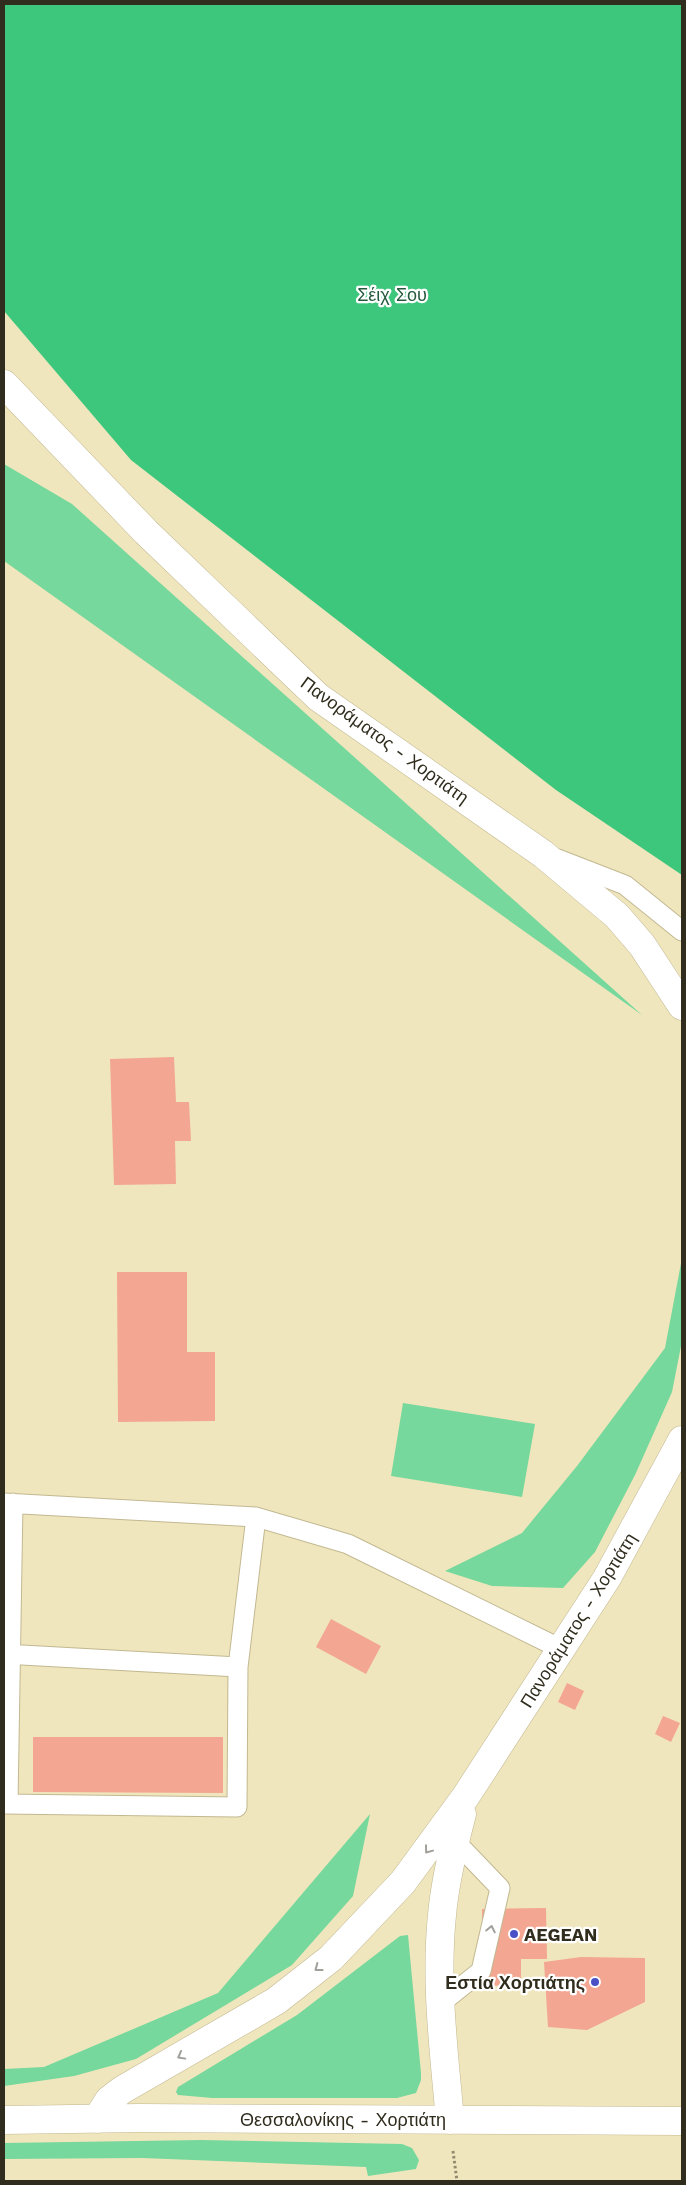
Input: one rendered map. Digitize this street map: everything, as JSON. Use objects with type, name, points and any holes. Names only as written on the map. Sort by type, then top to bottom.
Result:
[{"type":"main road","name":"Πανοράματος - Χορτιάτη","points":[[4,384],[146,532],[318,696],[393,751],[543,854],[617,916],[642,945],[682,1006]]},
{"type":"main road","name":"Πανοράματος - Χορτιάτη","points":[[98,2119],[104,2107],[116,2095],[252,2016],[332,1958],[403,1882],[466,1796],[607,1578],[681,1443]]},
{"type":"main road","points":[[450,2120],[441,2003],[442,1915],[454,1841],[466,1796]]},
{"type":"main road","name":"Θεσσαλονίκης - Χορτιάτη","points":[[4,2120],[682,2121]]},
{"type":"lane","points":[[543,854],[625,885],[682,931]]},
{"type":"lane","points":[[256,1517],[238,1667],[237,1807],[6,1804],[8,1503],[256,1517],[348,1544],[562,1649]]},
{"type":"lane","points":[[8,1654],[238,1667]]},
{"type":"lane","points":[[441,2003],[482,1970],[500,1888],[454,1841]]},
{"type":"green space","name":"Σέιχ Σου","points":[[4,4],[682,4],[682,875],[556,790],[131,460],[4,311]]},
{"type":"green space","points":[[4,464],[72,504],[642,1015],[4,561]]},
{"type":"green space","points":[[682,1258],[682,1341],[672,1392],[635,1475],[595,1552],[563,1588],[492,1586],[445,1571],[522,1533],[577,1466],[665,1348]]},
{"type":"green space","points":[[403,1403],[535,1424],[522,1497],[391,1476]]},
{"type":"green space","points":[[370,1814],[353,1896],[292,1965],[136,2059],[74,2076],[4,2086],[4,2069],[44,2067],[218,1993]]},
{"type":"green space","points":[[408,1935],[421,2073],[421,2080],[416,2093],[397,2098],[212,2098],[178,2095],[176,2092],[178,2087],[297,2015],[400,1936]]},
{"type":"green space","points":[[201,2140],[402,2144],[412,2148],[419,2160],[416,2169],[368,2176],[366,2167],[142,2158],[4,2159],[4,2143]]},
{"type":"building","points":[[174,1057],[176,1102],[189,1102],[191,1141],[175,1141],[176,1184],[114,1185],[110,1059]]},
{"type":"building","points":[[117,1272],[187,1272],[187,1352],[215,1352],[215,1421],[118,1422]]},
{"type":"building","points":[[331,1619],[381,1646],[366,1674],[316,1647]]},
{"type":"building","points":[[567,1683],[584,1691],[575,1710],[558,1702]]},
{"type":"building","points":[[663,1716],[680,1723],[671,1742],[655,1734]]},
{"type":"building","points":[[33,1737],[223,1737],[223,1793],[33,1792]]},
{"type":"building","name":"AEGEAN","points":[[546,1908],[547,1959],[521,1959],[521,1985],[483,1986],[482,1909]]},
{"type":"building","name":"Εστία Χορτιάτης","points":[[581,1957],[645,1958],[645,2002],[587,2030],[548,2027],[544,1962]]},
{"type":"place","name":"AEGEAN","points":[[514,1934]]},
{"type":"place","name":"Εστία Χορτιάτης","points":[[595,1982]]}]
